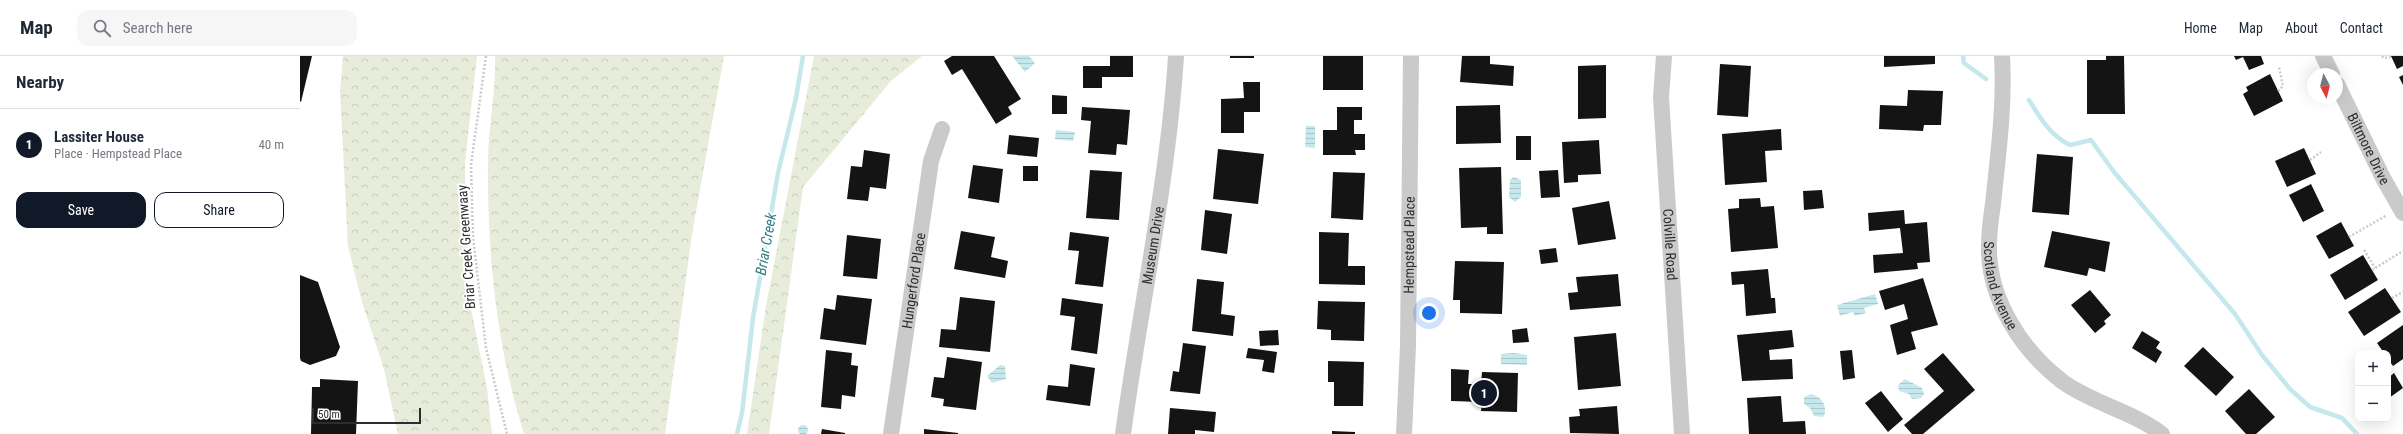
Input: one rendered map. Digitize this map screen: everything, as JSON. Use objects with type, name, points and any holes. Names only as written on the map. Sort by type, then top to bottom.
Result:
[{"type":"street","name":"Museum Drive","points":[[1123,434],[1165,169],[1173,106],[1176,56]]},
{"type":"street","name":"Hempstead Place","points":[[1404,434],[1408,346],[1411,56]]},
{"type":"street","name":"Colville Road","points":[[1664,56],[1661,97],[1682,434]]},
{"type":"street","name":"Scotland Avenue","points":[[2002,56],[2004,85],[1989,246],[1992,273],[2004,312],[2016,333],[2033,354],[2063,382],[2128,413],[2162,434]]},
{"type":"street","points":[[2324,56],[2329,68]]},
{"type":"street","name":"Biltmore Drive","points":[[2343,96],[2383,178],[2395,214]]},
{"type":"street","name":"Hungerford Place","points":[[891,434],[932,162],[942,129]]},
{"type":"path","name":"Briar Creek Greenwaay","points":[[486,56],[471,165],[473,237],[486,348],[507,434]]},
{"type":"path","points":[[2382,56],[2384,58],[2392,57]]},
{"type":"path","points":[[2278,91],[2284,83],[2279,67]]},
{"type":"path","points":[[2310,160],[2321,152]]},
{"type":"path","points":[[2349,237],[2395,214]]},
{"type":"path","points":[[2364,250],[2375,268]]},
{"type":"path","points":[[2372,270],[2403,251]]},
{"type":"path","points":[[2392,298],[2403,292]]},
{"type":"green space","points":[[343,56],[477,56],[465,162],[467,289],[487,388],[492,434],[398,434],[384,369],[362,302],[348,246],[340,92]]},
{"type":"green space","points":[[495,56],[724,56],[692,234],[665,434],[524,434],[506,366],[500,332],[495,298],[489,229],[488,159]]},
{"type":"green space","points":[[814,56],[922,56],[891,81],[803,187],[769,434],[747,434],[766,306]]},
{"type":"water","points":[[1012,56],[1029,56],[1035,63],[1025,72]]},
{"type":"water","points":[[1306,126],[1315,126],[1315,148],[1305,147]]},
{"type":"water","points":[[1056,130],[1075,132],[1073,141],[1055,139]]},
{"type":"water","points":[[1514,177],[1521,180],[1521,197],[1515,202],[1509,197],[1510,180]]},
{"type":"water","points":[[1875,294],[1878,304],[1864,308],[1866,313],[1855,316],[1853,312],[1840,316],[1837,305]]},
{"type":"water","points":[[1514,353],[1527,355],[1527,365],[1501,364],[1501,354]]},
{"type":"water","points":[[1000,365],[1005,366],[1006,379],[992,383],[987,376]]},
{"type":"water","points":[[1905,379],[1922,388],[1924,394],[1921,398],[1912,399],[1909,394],[1899,391],[1898,385]]},
{"type":"water","points":[[1811,394],[1818,397],[1824,403],[1825,413],[1823,417],[1814,416],[1810,408],[1804,404],[1804,397]]},
{"type":"water","points":[[803,425],[808,430],[803,435],[798,430]]},
{"type":"building","points":[[300,56],[312,56],[301,102],[300,101]]},
{"type":"building","points":[[952,56],[994,56],[1021,99],[1008,107],[1012,114],[996,124],[962,69],[952,75],[944,61]]},
{"type":"building","points":[[1110,56],[1133,56],[1133,77],[1102,77],[1102,88],[1083,88],[1083,66],[1110,66]]},
{"type":"building","points":[[1230,56],[1254,56],[1254,58],[1230,58]]},
{"type":"building","points":[[1323,56],[1363,56],[1363,90],[1323,90]]},
{"type":"building","points":[[1462,56],[1490,56],[1490,64],[1514,66],[1513,86],[1460,82]]},
{"type":"building","points":[[1884,56],[1935,56],[1935,64],[1884,67]]},
{"type":"building","points":[[2106,56],[2124,56],[2125,114],[2087,114],[2087,60],[2106,60]]},
{"type":"building","points":[[2234,56],[2261,56],[2264,64],[2249,70],[2243,57],[2236,60]]},
{"type":"building","points":[[2391,56],[2403,56],[2403,66],[2397,69]]},
{"type":"building","points":[[1720,64],[1751,66],[1748,117],[1717,115]]},
{"type":"building","points":[[1606,65],[1606,118],[1578,119],[1578,66]]},
{"type":"building","points":[[2270,74],[2283,101],[2254,116],[2243,94],[2248,91],[2246,87]]},
{"type":"building","points":[[2403,75],[2403,85],[2399,77]]},
{"type":"building","points":[[1243,82],[1260,82],[1260,112],[1244,112],[1244,133],[1221,133],[1221,99],[1244,98]]},
{"type":"building","points":[[1908,90],[1943,91],[1941,125],[1924,125],[1923,131],[1879,129],[1880,105],[1907,106]]},
{"type":"building","points":[[1052,95],[1067,96],[1067,114],[1052,114]]},
{"type":"building","points":[[1500,105],[1501,143],[1456,144],[1456,106]]},
{"type":"building","points":[[1082,107],[1130,110],[1127,145],[1117,144],[1116,155],[1088,153],[1091,121],[1081,120]]},
{"type":"building","points":[[1337,107],[1362,107],[1362,120],[1354,120],[1354,134],[1365,134],[1365,150],[1355,150],[1356,155],[1323,155],[1323,130],[1337,130]]},
{"type":"building","points":[[1781,129],[1782,150],[1765,151],[1767,182],[1725,185],[1722,134]]},
{"type":"building","points":[[1009,135],[1039,138],[1037,157],[1007,154]]},
{"type":"building","points":[[1516,136],[1531,136],[1531,160],[1516,160]]},
{"type":"building","points":[[1599,140],[1601,174],[1578,175],[1578,182],[1564,183],[1562,142]]},
{"type":"building","points":[[2304,148],[2316,174],[2287,187],[2275,161]]},
{"type":"building","points":[[1218,149],[1264,154],[1258,204],[1213,199]]},
{"type":"building","points":[[864,150],[890,154],[886,189],[870,187],[868,201],[847,199],[851,166],[862,167]]},
{"type":"building","points":[[2037,154],[2073,157],[2069,215],[2032,212]]},
{"type":"building","points":[[973,165],[1003,169],[999,203],[968,198]]},
{"type":"building","points":[[1023,166],[1038,166],[1038,181],[1023,181]]},
{"type":"building","points":[[1501,167],[1503,234],[1487,234],[1487,227],[1461,228],[1459,168]]},
{"type":"building","points":[[1090,170],[1122,172],[1119,220],[1086,218]]},
{"type":"building","points":[[1558,170],[1560,197],[1541,198],[1539,171]]},
{"type":"building","points":[[1333,172],[1365,173],[1363,220],[1331,218]]},
{"type":"building","points":[[2311,184],[2324,211],[2303,222],[2289,195]]},
{"type":"building","points":[[1822,190],[1824,208],[1804,210],[1803,191]]},
{"type":"building","points":[[1760,198],[1761,207],[1774,206],[1778,248],[1731,252],[1728,209],[1739,208],[1739,199]]},
{"type":"building","points":[[1609,201],[1616,239],[1578,245],[1572,208]]},
{"type":"building","points":[[1205,210],[1232,214],[1227,254],[1201,250]]},
{"type":"building","points":[[1904,210],[1905,224],[1927,222],[1930,262],[1917,263],[1918,269],[1874,273],[1873,255],[1903,253],[1900,228],[1869,231],[1868,213]]},
{"type":"building","points":[[2341,222],[2354,246],[2329,259],[2316,236]]},
{"type":"building","points":[[961,231],[995,237],[991,257],[1008,261],[1005,278],[954,269]]},
{"type":"building","points":[[2052,231],[2110,242],[2105,272],[2089,268],[2087,276],[2044,267]]},
{"type":"building","points":[[1070,232],[1109,237],[1103,287],[1075,284],[1079,251],[1068,250]]},
{"type":"building","points":[[1319,232],[1349,233],[1348,266],[1365,266],[1365,285],[1319,284]]},
{"type":"building","points":[[847,235],[881,239],[877,279],[843,276]]},
{"type":"building","points":[[1556,248],[1558,262],[1541,264],[1539,250]]},
{"type":"building","points":[[2363,255],[2378,280],[2345,300],[2330,275]]},
{"type":"building","points":[[1455,261],[1504,262],[1502,314],[1460,313],[1460,300],[1453,300]]},
{"type":"building","points":[[1768,269],[1771,298],[1775,298],[1776,313],[1746,316],[1744,284],[1732,285],[1731,272]]},
{"type":"building","points":[[1618,274],[1621,306],[1570,310],[1568,293],[1578,292],[1576,277]]},
{"type":"building","points":[[300,275],[318,282],[340,347],[336,356],[310,365],[301,361],[300,358]]},
{"type":"building","points":[[1923,278],[1938,325],[1911,332],[1916,349],[1897,355],[1890,325],[1908,319],[1904,304],[1885,310],[1879,291]]},
{"type":"building","points":[[1197,279],[1224,282],[1221,314],[1235,316],[1233,336],[1192,331]]},
{"type":"building","points":[[2385,288],[2401,312],[2364,336],[2348,312]]},
{"type":"building","points":[[2090,290],[2111,315],[2104,321],[2106,324],[2095,333],[2071,305]]},
{"type":"building","points":[[837,295],[872,299],[866,345],[820,339],[824,308],[835,310]]},
{"type":"building","points":[[960,297],[995,301],[990,352],[939,347],[941,329],[956,330]]},
{"type":"building","points":[[1062,298],[1103,304],[1097,354],[1071,350],[1075,317],[1060,315]]},
{"type":"building","points":[[1318,301],[1365,302],[1364,341],[1331,340],[1331,330],[1317,329]]},
{"type":"building","points":[[2403,325],[2403,359],[2393,366],[2391,363],[2391,350],[2382,350],[2377,343]]},
{"type":"building","points":[[1527,328],[1529,342],[1513,343],[1512,330]]},
{"type":"building","points":[[1278,330],[1279,345],[1260,346],[1259,331]]},
{"type":"building","points":[[1792,330],[1794,347],[1769,350],[1770,360],[1792,359],[1793,379],[1742,381],[1737,335]]},
{"type":"building","points":[[2142,331],[2160,342],[2156,348],[2162,352],[2156,363],[2132,348]]},
{"type":"building","points":[[1616,333],[1621,386],[1578,390],[1574,337]]},
{"type":"building","points":[[1183,343],[1206,346],[1200,394],[1170,391],[1173,371],[1179,372]]},
{"type":"building","points":[[2203,347],[2234,377],[2216,396],[2184,366]]},
{"type":"building","points":[[1248,348],[1277,352],[1274,373],[1262,371],[1264,360],[1246,358]]},
{"type":"building","points":[[826,350],[852,353],[851,365],[858,366],[855,397],[842,395],[841,409],[821,407]]},
{"type":"building","points":[[1852,350],[1855,378],[1843,380],[1840,351]]},
{"type":"building","points":[[1943,353],[1975,390],[1923,434],[1912,434],[1904,425],[1944,391],[1924,369]]},
{"type":"building","points":[[947,357],[982,362],[976,410],[943,406],[944,399],[931,397],[934,377],[944,378]]},
{"type":"building","points":[[1328,361],[1364,362],[1363,406],[1334,406],[1334,382],[1328,382]]},
{"type":"building","points":[[1070,364],[1095,368],[1090,406],[1046,400],[1048,385],[1068,387]]},
{"type":"building","points":[[1451,369],[1469,370],[1468,384],[1481,384],[1482,372],[1518,373],[1517,412],[1481,411],[1482,402],[1451,401]]},
{"type":"building","points":[[2394,373],[2403,388],[2391,397],[2391,386],[2391,376]]},
{"type":"building","points":[[320,379],[358,381],[356,434],[311,434],[312,387],[320,387]]},
{"type":"building","points":[[2249,389],[2275,417],[2256,434],[2246,434],[2225,411]]},
{"type":"building","points":[[1881,391],[1903,419],[1888,432],[1865,403]]},
{"type":"building","points":[[1781,396],[1783,422],[1805,421],[1806,434],[1749,434],[1747,398]]},
{"type":"building","points":[[1617,406],[1619,434],[1570,433],[1569,417],[1580,416],[1579,409]]},
{"type":"building","points":[[1170,408],[1216,412],[1214,432],[1195,430],[1195,434],[1168,434]]},
{"type":"building","points":[[822,429],[845,433],[845,434],[821,434]]},
{"type":"building","points":[[924,429],[958,433],[958,434],[924,434]]},
{"type":"building","points":[[1332,431],[1355,432],[1355,434],[1332,434]]},
{"type":"waterway","name":"Briar Creek","points":[[737,434],[742,413],[753,318],[778,173],[796,98],[803,56]]},
{"type":"waterway","points":[[1963,56],[1964,63],[1986,79]]},
{"type":"waterway","points":[[2029,100],[2046,126],[2063,141],[2070,145],[2091,140],[2114,172],[2235,314],[2262,355],[2290,389],[2310,407],[2342,418],[2357,434]]},
{"type":"place","name":"Lassiter House","points":[[1484,393]]}]
